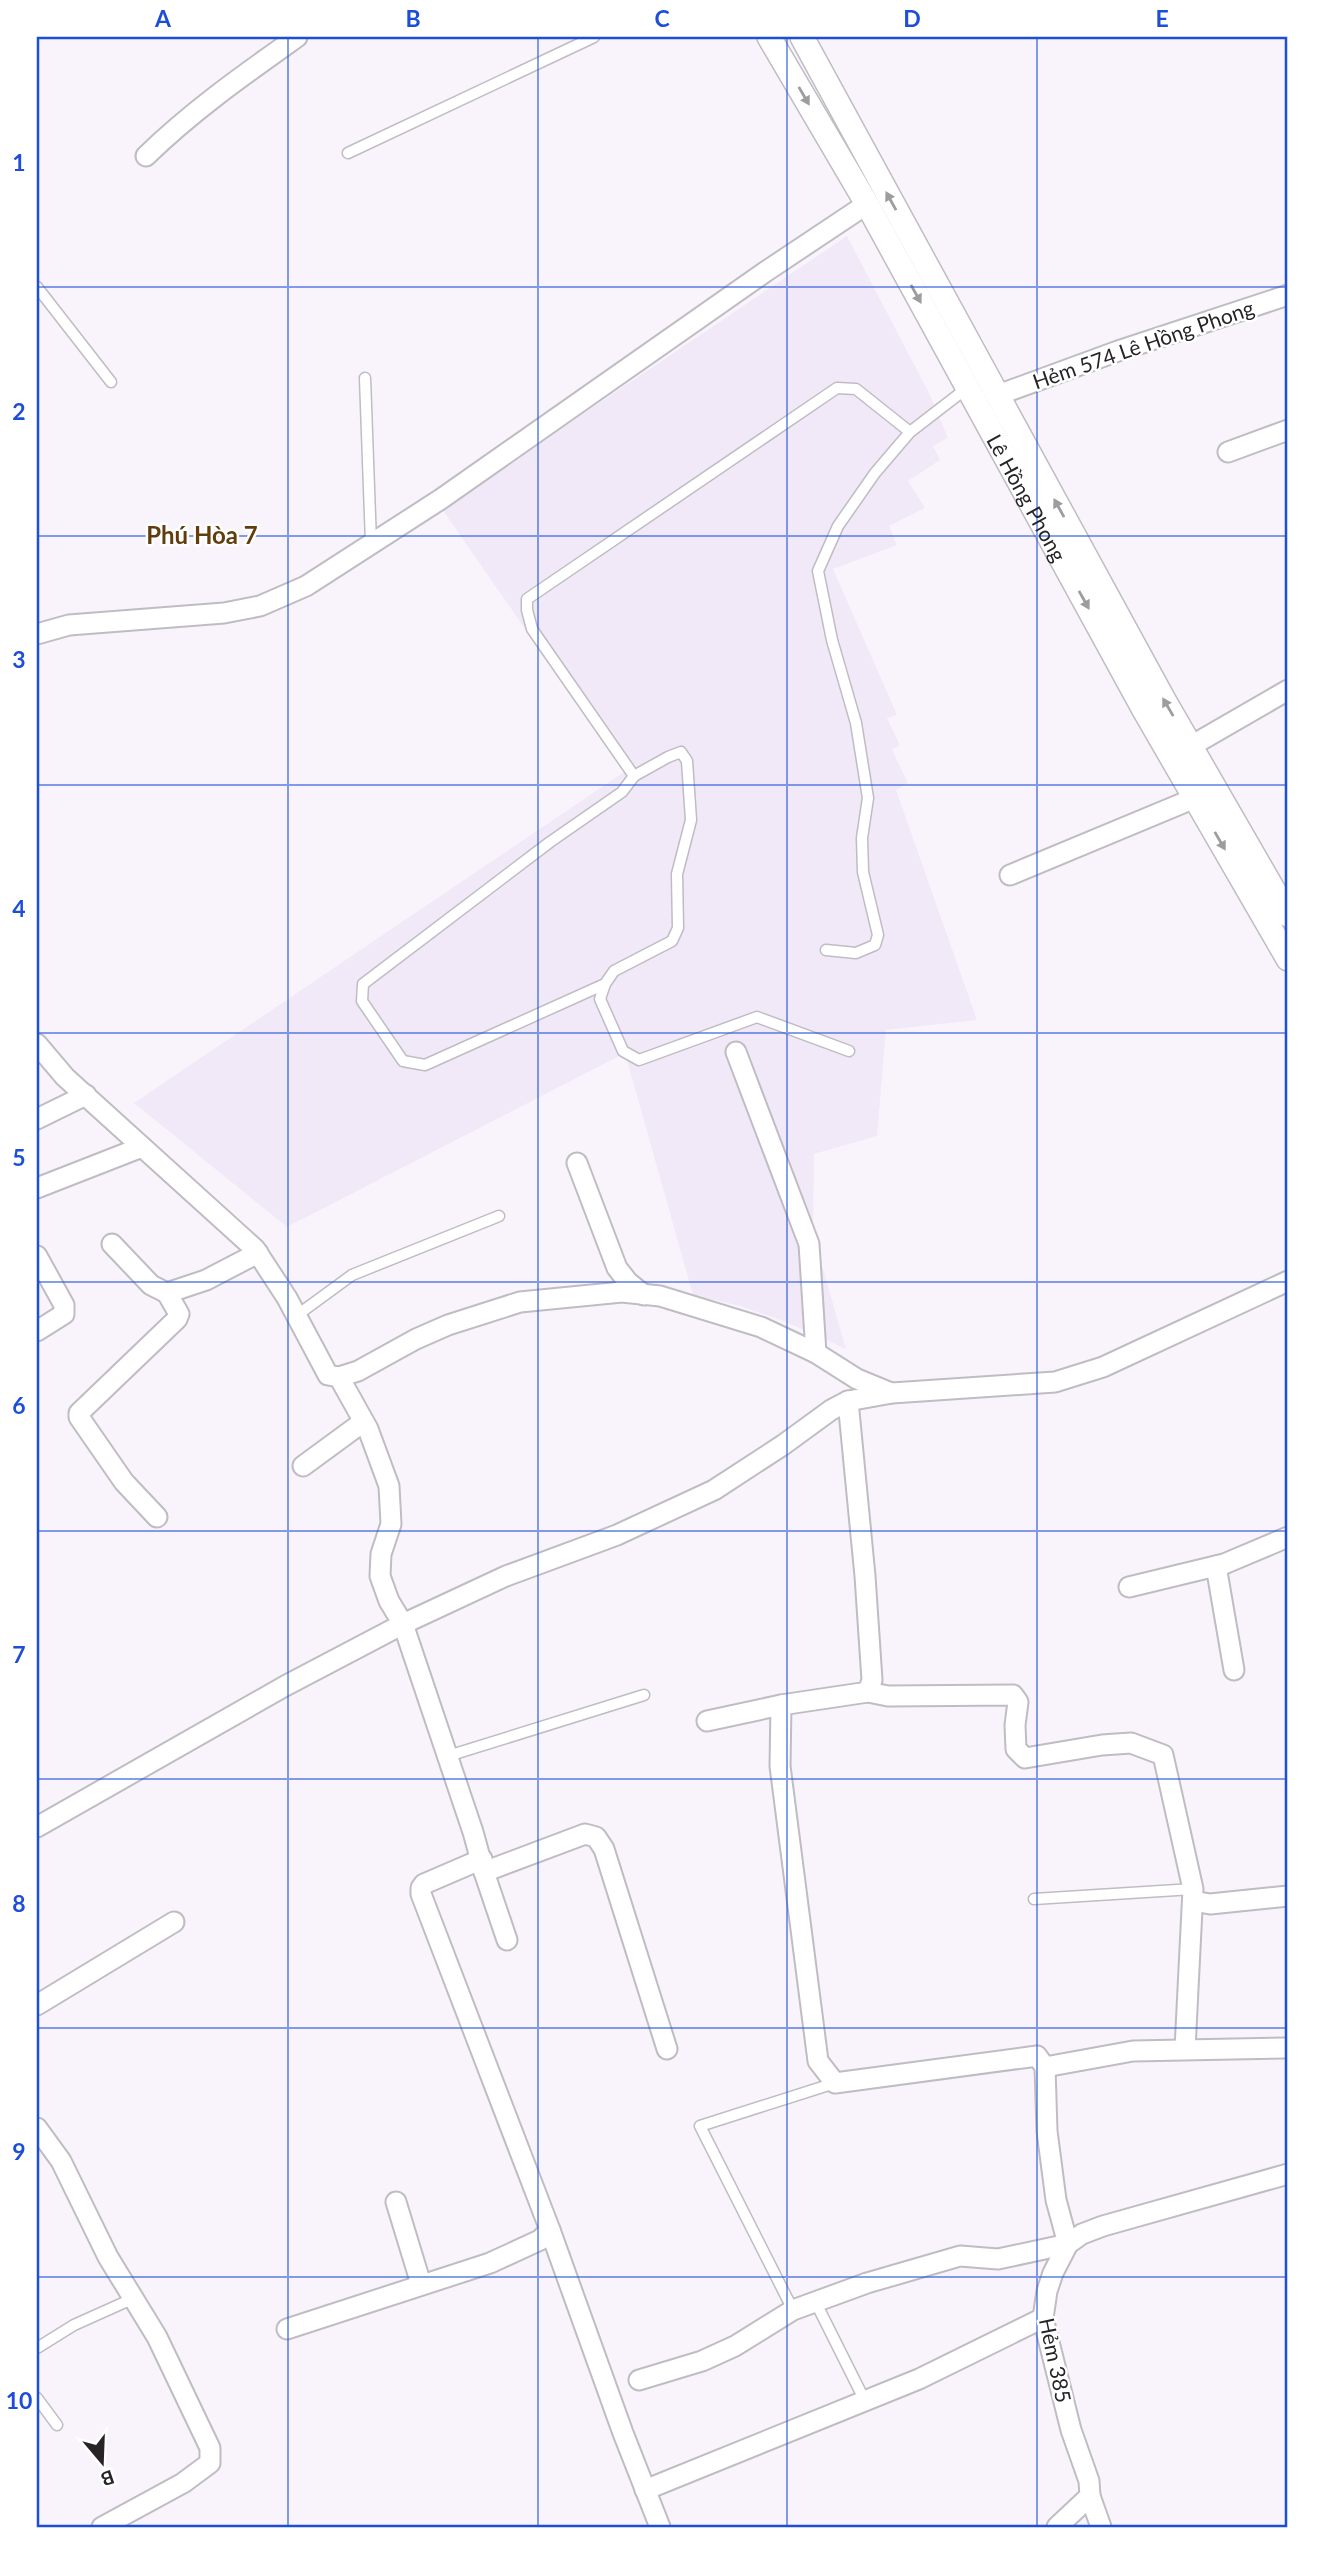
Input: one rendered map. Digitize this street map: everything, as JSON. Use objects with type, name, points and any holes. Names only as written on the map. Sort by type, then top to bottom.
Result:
[{"type":"street","points":[[146,156],[236,80],[298,37]]},
{"type":"street","name":"Lê Hồng Phong","points":[[769,37],[867,204],[968,388],[1181,751],[1288,915]]},
{"type":"street","name":"Lê Hồng Phong","points":[[802,37],[998,394],[1181,751],[1195,798],[1288,959]]},
{"type":"street","points":[[37,634],[69,625],[224,613],[260,606],[306,586],[441,499],[753,280],[867,204]]},
{"type":"street","name":"Hẻm 574 Lê Hồng Phong","points":[[998,394],[1118,351],[1287,298]]},
{"type":"street","points":[[1228,452],[1288,430]]},
{"type":"street","points":[[1181,751],[1288,690]]},
{"type":"street","points":[[1010,875],[1195,798]]},
{"type":"street","points":[[37,1044],[86,1095],[235,1229],[258,1253],[328,1375],[339,1377],[358,1371],[415,1339],[448,1325],[520,1302],[622,1293],[660,1296],[761,1327],[816,1353],[857,1379],[892,1393]]},
{"type":"street","points":[[736,1052],[809,1244],[816,1353]]},
{"type":"street","points":[[37,1119],[86,1095]]},
{"type":"street","points":[[37,1188],[142,1147]]},
{"type":"street","points":[[577,1163],[617,1268],[628,1282],[644,1295]]},
{"type":"street","points":[[112,1244],[151,1284],[167,1293],[179,1314],[177,1319],[79,1413],[79,1417],[124,1482],[157,1517]]},
{"type":"street","points":[[167,1293],[206,1280],[258,1253]]},
{"type":"street","points":[[37,1256],[64,1306],[64,1314],[37,1331]]},
{"type":"street","points":[[37,1827],[285,1686],[403,1624],[506,1576],[617,1535],[714,1490],[848,1401],[892,1393],[1055,1382],[1103,1367],[1288,1280]]},
{"type":"street","points":[[339,1377],[363,1422],[389,1486],[391,1524],[381,1553],[380,1576],[389,1601],[403,1624],[507,1940]]},
{"type":"street","points":[[848,1401],[865,1576],[872,1680],[868,1692]]},
{"type":"street","points":[[303,1466],[363,1422]]},
{"type":"street","points":[[1129,1587],[1216,1566],[1288,1537]]},
{"type":"street","points":[[1216,1566],[1234,1670]]},
{"type":"street","points":[[707,1721],[781,1705],[868,1692],[888,1696],[1013,1695],[1018,1702],[1016,1749],[1025,1758],[1131,1743],[1163,1755],[1193,1895],[1185,2049]]},
{"type":"street","points":[[781,1705],[780,1766],[818,2061],[835,2083],[1037,2056],[1045,2067],[1048,2144],[1056,2200],[1068,2244]]},
{"type":"street","points":[[660,2527],[550,2230],[421,1895],[421,1888],[424,1884],[483,1866],[525,1858],[585,1834],[596,1838],[604,1849],[667,2049]]},
{"type":"street","points":[[1193,1895],[1210,1904],[1288,1896]]},
{"type":"street","points":[[37,2005],[174,1922]]},
{"type":"street","points":[[1045,2067],[1133,2051],[1285,2049]]},
{"type":"street","points":[[37,2128],[61,2161],[108,2258],[158,2337],[210,2448],[210,2463],[183,2483],[111,2525]]},
{"type":"street","points":[[639,2380],[702,2361],[735,2346],[793,2310],[815,2301],[960,2256],[998,2259],[1068,2244],[1082,2234],[1103,2226],[1288,2174]]},
{"type":"street","points":[[396,2202],[421,2284]]},
{"type":"street","points":[[287,2329],[490,2263],[540,2241],[550,2230]]},
{"type":"street","name":"Hẻm 385","points":[[1068,2244],[1047,2291],[1044,2318],[1072,2430],[1101,2527]]},
{"type":"street","points":[[646,2490],[919,2379],[1044,2318]]},
{"type":"street","points":[[1057,2527],[1090,2496]]},
{"type":"lane","points":[[348,153],[594,37]]},
{"type":"lane","points":[[37,287],[111,382]]},
{"type":"lane","points":[[365,378],[371,544]]},
{"type":"lane","points":[[634,776],[532,629],[527,599],[837,387],[856,389],[910,432]]},
{"type":"lane","points":[[827,950],[856,953],[875,945],[878,935],[863,872],[862,838],[869,798],[856,723],[832,640],[818,571],[838,526],[875,473],[910,432],[968,388]]},
{"type":"lane","points":[[605,984],[425,1065],[403,1061],[362,1001],[363,984],[550,842],[622,792],[634,776],[681,752],[687,761],[691,820],[677,874],[678,928],[672,941],[614,971],[605,984],[600,999],[623,1051],[639,1060],[757,1017],[849,1051]]},
{"type":"lane","points":[[296,1316],[352,1275],[499,1216]]},
{"type":"lane","points":[[448,1756],[644,1695]]},
{"type":"lane","points":[[1034,1899],[1193,1895]]},
{"type":"lane","points":[[793,2310],[700,2126],[835,2083]]},
{"type":"lane","points":[[37,2348],[74,2325],[132,2299]]},
{"type":"lane","points":[[815,2301],[865,2402]]},
{"type":"lane","points":[[37,2398],[57,2426]]},
{"type":"shaded area","points":[[847,236],[930,395],[948,438],[933,446],[940,460],[908,481],[925,508],[889,526],[897,545],[833,569],[897,715],[887,718],[900,745],[892,750],[908,783],[896,790],[977,1020],[886,1030],[877,1136],[814,1154],[813,1234],[846,1349],[784,1321],[740,1306],[693,1295],[625,1053],[287,1227],[134,1103],[624,772],[442,509]]},
{"type":"district","name":"Phú Hòa 7","points":[[202,534]]}]
